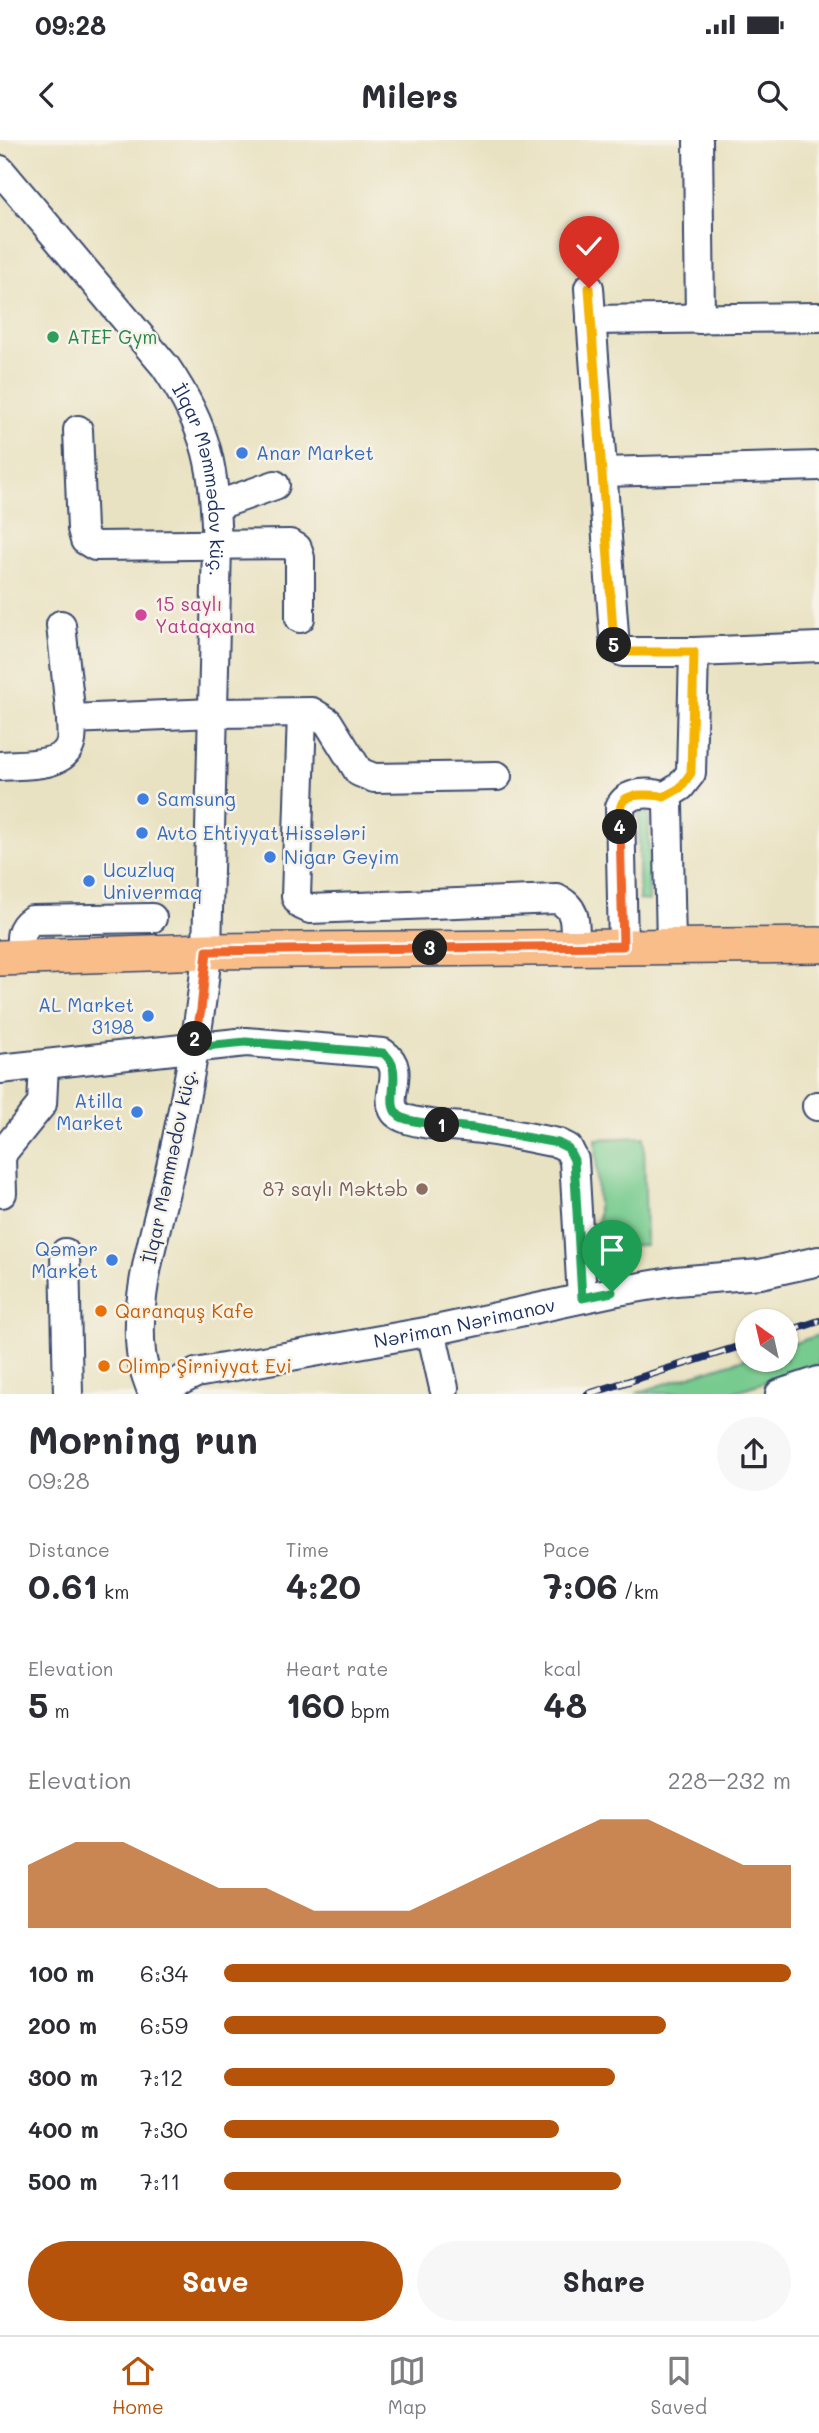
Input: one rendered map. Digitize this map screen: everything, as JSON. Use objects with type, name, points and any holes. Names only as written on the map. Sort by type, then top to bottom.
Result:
[{"type":"main road","points":[[11,958],[207,951],[819,945]]},
{"type":"street","points":[[698,140],[700,318]]},
{"type":"street","name":"İlqar Məmmədov küç.","points":[[0,170],[180,387],[205,440],[210,459],[217,547],[207,951],[201,1010],[141,1312],[141,1354],[153,1394]]},
{"type":"street","points":[[589,288],[615,648],[623,652],[694,652],[819,647]]},
{"type":"street","points":[[591,320],[819,317]]},
{"type":"street","points":[[78,430],[85,540],[95,546],[217,547],[290,544],[297,548],[300,558],[300,618]]},
{"type":"street","points":[[603,472],[819,466]]},
{"type":"street","points":[[215,506],[275,485]]},
{"type":"street","points":[[0,766],[52,761],[64,754],[71,745],[71,719],[61,625]]},
{"type":"street","points":[[664,797],[680,788],[691,773],[694,652]]},
{"type":"street","points":[[71,719],[313,712],[328,722],[359,772],[374,778],[497,776]]},
{"type":"street","points":[[302,713],[296,897],[301,905],[310,909],[557,900],[567,904],[572,910],[575,946]]},
{"type":"street","points":[[623,946],[620,807],[623,800],[630,795],[658,794],[664,797],[667,804],[671,945]]},
{"type":"street","points":[[11,958],[20,932],[32,920],[152,918]]},
{"type":"street","points":[[0,1069],[246,1042],[383,1053],[395,1069],[394,1112],[402,1118],[558,1143],[568,1148],[574,1160],[582,1298]]},
{"type":"street","points":[[2,1193],[1,1158],[42,1104],[44,1065]]},
{"type":"street","points":[[65,1253],[68,1394]]},
{"type":"street","name":"Nəriman Nərimanov","points":[[153,1394],[196,1373],[431,1331],[582,1298],[676,1281],[760,1274],[819,1261]]},
{"type":"street","points":[[431,1331],[444,1388]]},
{"type":"street","points":[[780,1394],[819,1381]]},
{"type":"green space","points":[[639,813],[649,813],[649,901],[639,900]]},
{"type":"green space","points":[[644,1137],[646,1245],[599,1246],[596,1139]]},
{"type":"green space","points":[[819,1335],[819,1365],[798,1372],[798,1342]]},
{"type":"green space","points":[[735,1362],[735,1372],[797,1372],[730,1393],[636,1393]]},
{"type":"railway","points":[[798,1328],[819,1321]]},
{"type":"railway","points":[[588,1394],[735,1348]]},
{"type":"place","name":"ATEF Gym","points":[[53,337]]},
{"type":"place","name":"Anar Market","points":[[242,453]]},
{"type":"place","name":"15 saylı Yataqxana","points":[[141,615]]},
{"type":"place","name":"Samsung","points":[[143,799]]},
{"type":"place","name":"Avto Ehtiyyat Hissələri","points":[[142,833]]},
{"type":"place","name":"Nigar Geyim","points":[[270,857]]},
{"type":"place","name":"Ucuzluq Univermaq","points":[[89,881]]},
{"type":"place","name":"AL Market 3198","points":[[148,1016]]},
{"type":"place","name":"Atilla Market","points":[[137,1112]]},
{"type":"place","name":"87 saylı Məktəb","points":[[422,1189]]},
{"type":"place","name":"Qəmər Market","points":[[112,1260]]},
{"type":"place","name":"Qaranquş Kafe","points":[[101,1311]]},
{"type":"place","name":"Olimp Şirniyyat Evi","points":[[104,1366]]},
{"type":"route","points":[[589,288],[613,642],[615,648],[623,652],[694,652],[691,773],[680,788],[664,797],[658,794],[630,795],[623,800],[620,807],[623,946],[207,951],[194,1047],[246,1042],[383,1053],[395,1069],[394,1112],[402,1118],[558,1143],[568,1148],[574,1160],[582,1298],[612,1292]]}]
